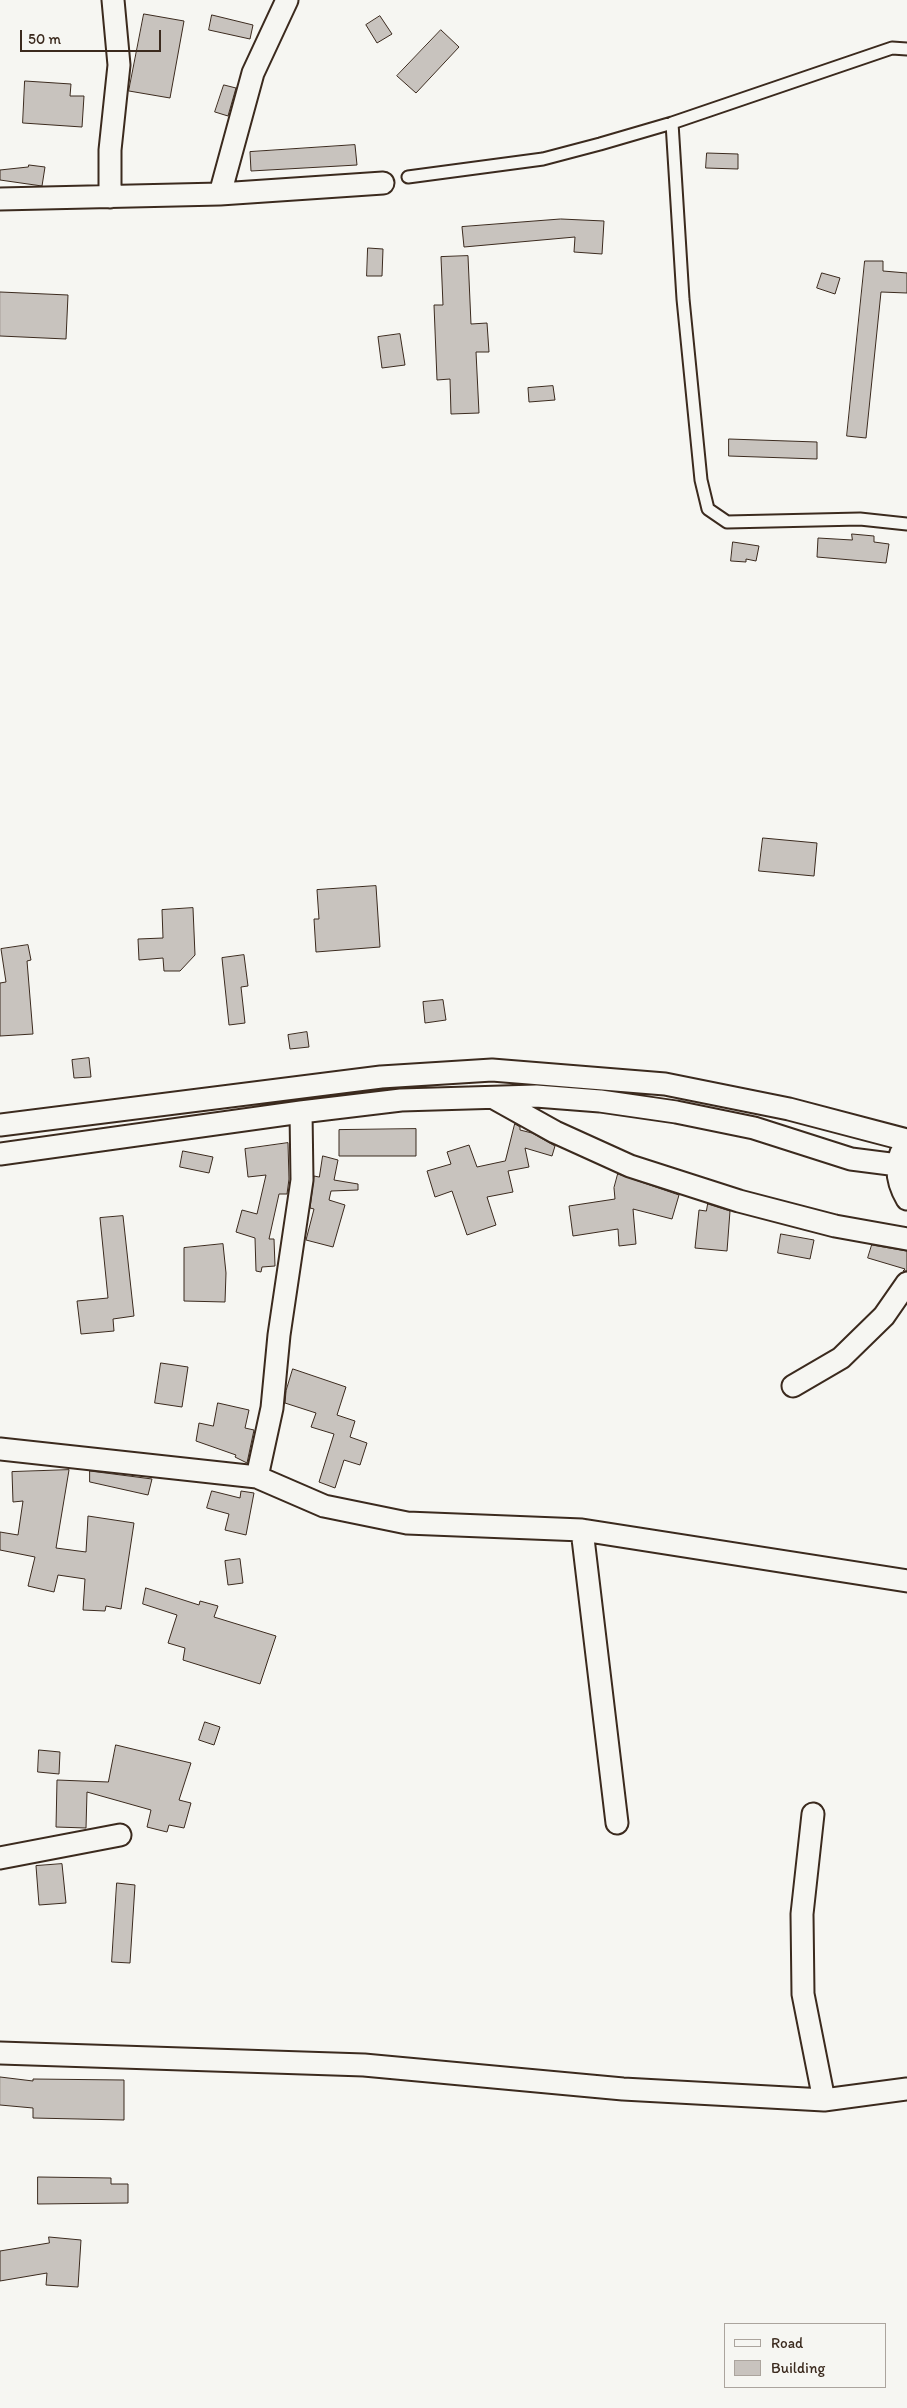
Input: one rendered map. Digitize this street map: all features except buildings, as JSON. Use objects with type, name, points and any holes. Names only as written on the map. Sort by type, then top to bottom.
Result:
[{"type":"street","points":[[110,197],[110,150],[119,65],[113,0]]},
{"type":"street","points":[[220,194],[253,73],[286,0]]},
{"type":"street","points":[[0,199],[220,194],[383,183]]},
{"type":"street","points":[[0,1125],[381,1077],[492,1070],[665,1084],[789,1109],[907,1141],[898,1165],[900,1187],[907,1199]]},
{"type":"street","points":[[0,1154],[401,1100],[536,1096],[591,1100],[676,1112],[754,1128],[851,1159],[898,1165]]},
{"type":"street","points":[[494,1098],[554,1132],[630,1166],[739,1202],[835,1226],[907,1239]]},
{"type":"street","points":[[257,1477],[272,1408],[280,1335],[302,1180],[301,1112]]},
{"type":"street","points":[[793,1386],[840,1358],[884,1316],[907,1283]]},
{"type":"street","points":[[0,1449],[257,1477],[324,1506],[407,1523],[582,1530],[907,1580]]},
{"type":"street","points":[[582,1530],[617,1823]]},
{"type":"street","points":[[813,1814],[802,1914],[804,1994],[824,2100]]},
{"type":"street","points":[[0,1858],[120,1835]]},
{"type":"street","points":[[0,2053],[364,2066],[623,2089],[824,2100],[907,2089]]},
{"type":"lane","points":[[408,178],[542,159],[672,123],[892,48],[907,49]]},
{"type":"lane","points":[[672,123],[683,299],[702,480],[708,509],[727,522],[860,519],[907,524]]}]
